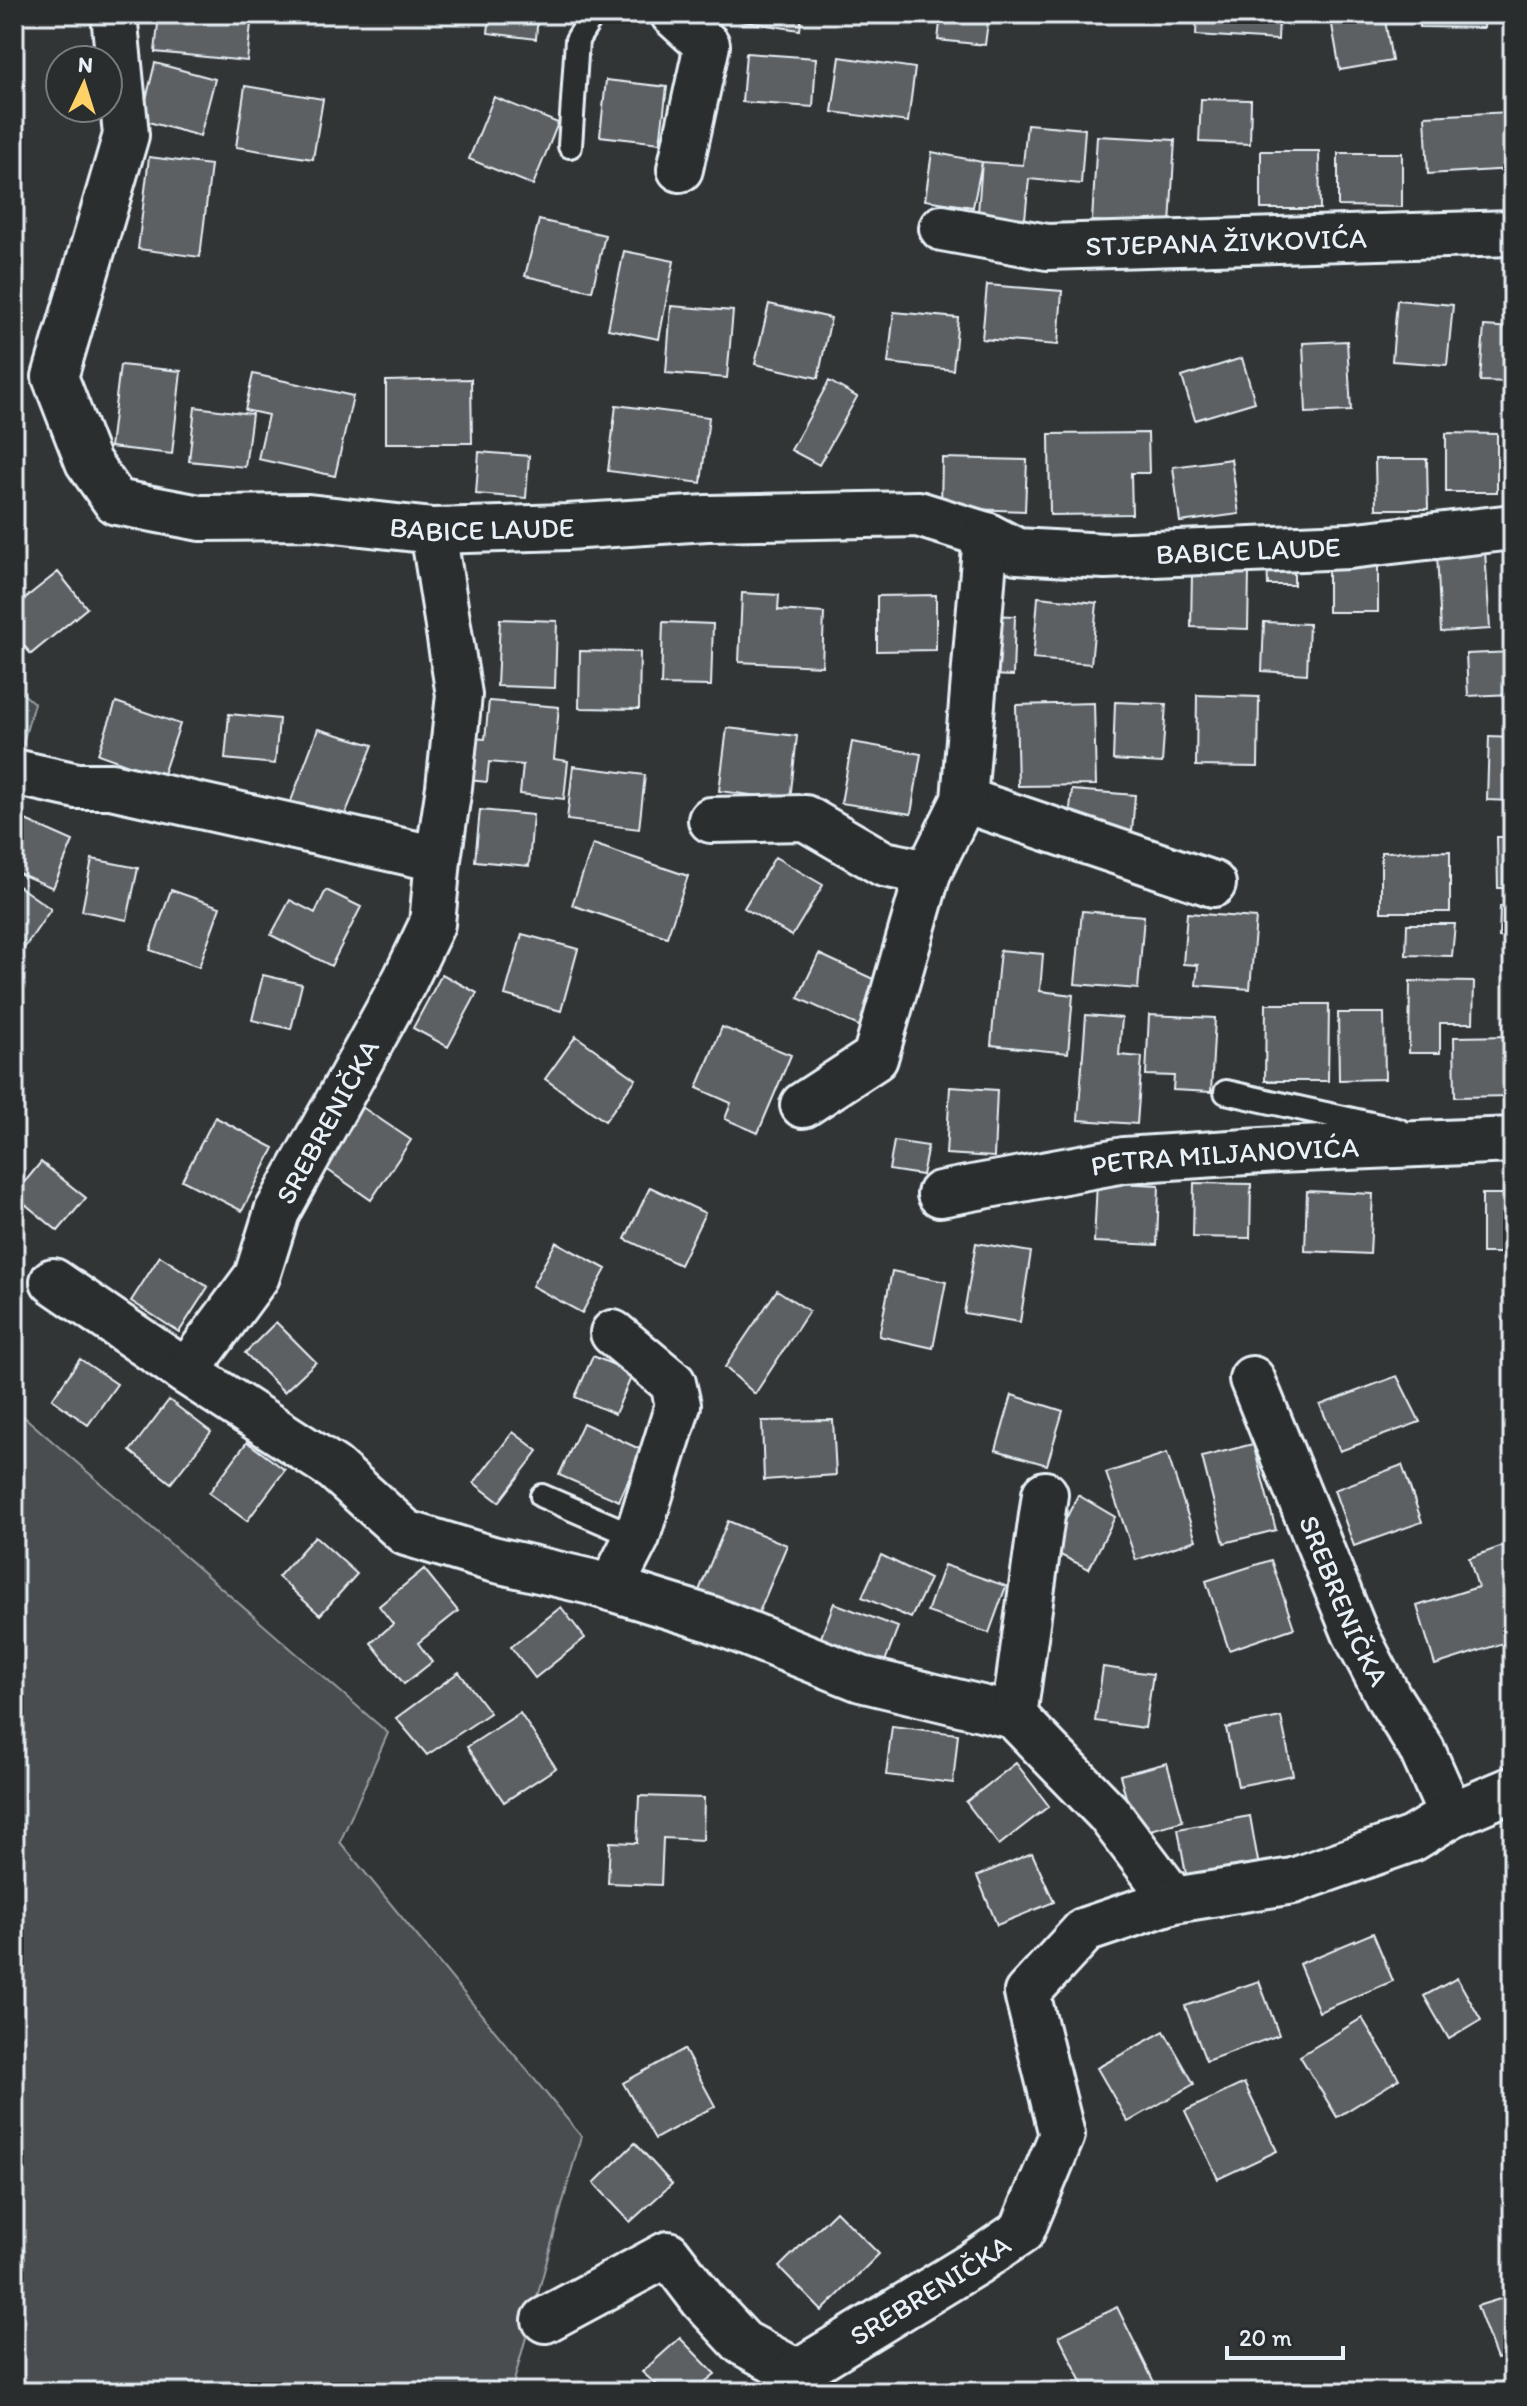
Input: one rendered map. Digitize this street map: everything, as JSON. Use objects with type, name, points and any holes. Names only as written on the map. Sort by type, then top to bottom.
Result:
[{"type":"street","name":"BABICE LAUDE","points":[[114,14],[126,135],[55,377],[88,462],[116,502],[200,518],[308,517],[433,531],[707,518],[918,514],[986,535],[1017,551],[1105,556],[1349,546],[1513,527]]},
{"type":"street","points":[[673,14],[707,45],[680,169]]},
{"type":"street","name":"STJEPANA ŽIVKOVIĆA","points":[[942,228],[1047,247],[1513,233]]},
{"type":"street","name":"SREBRENIČKA","points":[[186,1372],[257,1276],[277,1212],[405,980],[432,924],[459,695],[433,531]]},
{"type":"street","points":[[803,1105],[875,1058],[928,873],[964,800],[986,535]]},
{"type":"street","points":[[14,772],[77,786],[111,786],[438,859]]},
{"type":"street","points":[[964,800],[1213,884]]},
{"type":"street","points":[[711,820],[805,818],[884,864],[928,873]]},
{"type":"street","name":"PETRA MILJANOVIĆA","points":[[940,1194],[1124,1160],[1513,1140]]},
{"type":"street","points":[[53,1281],[334,1468],[406,1533],[492,1559],[611,1588],[711,1619],[861,1679],[1014,1716],[1108,1813],[1174,1900]]},
{"type":"street","points":[[611,1588],[637,1537],[678,1405],[673,1383],[613,1333]]},
{"type":"street","name":"SREBRENIČKA","points":[[1252,1379],[1355,1633],[1389,1698],[1422,1750],[1451,1815]]},
{"type":"street","points":[[1014,1716],[1045,1494]]},
{"type":"street","name":"SREBRENIČKA","points":[[545,2320],[668,2254],[703,2300],[743,2343],[804,2382],[1022,2231],[1062,2135],[1027,1993],[1085,1930],[1174,1900],[1293,1881],[1412,1839],[1451,1815],[1513,1789]]},
{"type":"lane","points":[[570,146],[577,40],[596,14]]},
{"type":"lane","points":[[1226,1092],[1453,1142]]},
{"type":"lane","points":[[542,1496],[637,1537]]},
{"type":"shaded area","points":[[14,686],[34,703],[14,776]]},
{"type":"shaded area","points":[[14,1408],[388,1733],[340,1842],[581,2136],[511,2392],[14,2392]]},
{"type":"building","points":[[159,14],[252,14],[247,61],[155,52]]},
{"type":"building","points":[[490,14],[538,14],[536,39],[488,33]]},
{"type":"building","points":[[741,14],[802,14],[800,30],[740,21]]},
{"type":"building","points":[[941,14],[989,14],[985,45],[938,40]]},
{"type":"building","points":[[1197,14],[1279,14],[1278,40],[1196,35]]},
{"type":"building","points":[[1330,14],[1384,14],[1392,61],[1340,70]]},
{"type":"building","points":[[1420,14],[1485,14],[1484,28],[1420,27]]},
{"type":"building","points":[[746,53],[816,58],[813,107],[742,102]]},
{"type":"building","points":[[840,57],[915,68],[908,122],[832,112]]},
{"type":"building","points":[[155,63],[215,79],[200,136],[141,120]]},
{"type":"building","points":[[606,80],[667,87],[660,143],[600,136]]},
{"type":"building","points":[[245,86],[323,99],[313,159],[236,147]]},
{"type":"building","points":[[494,97],[558,123],[533,185],[469,159]]},
{"type":"building","points":[[1201,99],[1251,100],[1250,144],[1199,142]]},
{"type":"building","points":[[1512,112],[1513,169],[1428,174],[1425,116]]},
{"type":"building","points":[[1027,124],[1085,129],[1081,184],[1029,179],[1024,229],[977,225],[982,162],[1023,165]]},
{"type":"building","points":[[1097,136],[1175,140],[1170,225],[1092,221]]},
{"type":"building","points":[[1261,151],[1319,151],[1320,209],[1261,209]]},
{"type":"building","points":[[932,152],[982,162],[973,207],[925,200]]},
{"type":"building","points":[[1338,153],[1402,153],[1402,207],[1338,206]]},
{"type":"building","points":[[149,157],[211,165],[200,257],[138,249]]},
{"type":"building","points":[[539,220],[605,235],[592,291],[525,276]]},
{"type":"building","points":[[624,251],[674,261],[659,339],[608,329]]},
{"type":"building","points":[[987,285],[1062,291],[1058,345],[982,339]]},
{"type":"building","points":[[1397,300],[1453,305],[1447,365],[1392,361]]},
{"type":"building","points":[[769,304],[831,318],[818,378],[755,364]]},
{"type":"building","points":[[671,306],[733,311],[727,378],[666,373]]},
{"type":"building","points":[[894,312],[958,318],[953,370],[888,363]]},
{"type":"building","points":[[1484,326],[1513,328],[1513,382],[1480,381]]},
{"type":"building","points":[[1347,341],[1351,411],[1306,413],[1303,343]]},
{"type":"building","points":[[1242,358],[1255,402],[1195,420],[1182,377]]},
{"type":"building","points":[[120,365],[181,371],[172,454],[110,447]]},
{"type":"building","points":[[253,374],[353,396],[335,476],[258,459],[268,415],[245,410]]},
{"type":"building","points":[[471,379],[472,443],[386,443],[386,381]]},
{"type":"building","points":[[829,381],[857,397],[819,465],[791,450]]},
{"type":"building","points":[[616,405],[709,417],[701,483],[608,471]]},
{"type":"building","points":[[195,407],[252,414],[245,467],[189,461]]},
{"type":"building","points":[[1148,433],[1149,473],[1131,473],[1132,514],[1050,515],[1049,434]]},
{"type":"building","points":[[1446,433],[1497,434],[1497,492],[1446,492]]},
{"type":"building","points":[[479,452],[529,456],[526,498],[476,494]]},
{"type":"building","points":[[942,458],[1027,460],[1025,511],[941,508]]},
{"type":"building","points":[[1231,459],[1239,514],[1180,522],[1173,467]]},
{"type":"building","points":[[1375,459],[1427,459],[1428,509],[1376,509]]},
{"type":"building","points":[[1485,551],[1490,629],[1441,632],[1437,553]]},
{"type":"building","points":[[1267,559],[1294,559],[1294,585],[1268,585]]},
{"type":"building","points":[[1328,564],[1378,564],[1378,612],[1328,612]]},
{"type":"building","points":[[58,572],[87,608],[31,654],[14,634],[14,607]]},
{"type":"building","points":[[1192,572],[1249,573],[1248,629],[1191,627]]},
{"type":"building","points":[[742,593],[779,595],[778,610],[824,613],[822,666],[739,662]]},
{"type":"building","points":[[936,595],[936,650],[877,651],[877,596]]},
{"type":"building","points":[[1038,597],[1097,603],[1091,664],[1033,659]]},
{"type":"building","points":[[991,615],[1015,616],[1013,676],[989,675]]},
{"type":"building","points":[[500,619],[557,621],[555,688],[497,686]]},
{"type":"building","points":[[663,622],[713,624],[711,686],[661,685]]},
{"type":"building","points":[[1264,622],[1309,624],[1307,674],[1262,671]]},
{"type":"building","points":[[580,651],[640,652],[639,709],[579,708]]},
{"type":"building","points":[[1513,652],[1513,694],[1468,696],[1466,654]]},
{"type":"building","points":[[1197,695],[1259,697],[1258,767],[1196,766]]},
{"type":"building","points":[[489,701],[559,707],[554,759],[568,761],[564,799],[520,794],[523,765],[489,762],[487,782],[468,780],[473,738],[485,739]]},
{"type":"building","points":[[116,702],[180,724],[162,777],[98,754]]},
{"type":"building","points":[[1115,702],[1166,704],[1162,763],[1113,760]]},
{"type":"building","points":[[1094,703],[1096,785],[1018,786],[1016,705]]},
{"type":"building","points":[[229,714],[279,719],[275,764],[225,759]]},
{"type":"building","points":[[727,728],[797,736],[790,800],[719,791]]},
{"type":"building","points":[[318,729],[373,745],[341,825],[288,809]]},
{"type":"building","points":[[1489,736],[1513,737],[1513,801],[1487,800]]},
{"type":"building","points":[[852,742],[921,754],[911,814],[841,803]]},
{"type":"building","points":[[573,766],[645,775],[639,829],[567,820]]},
{"type":"building","points":[[1072,790],[1135,795],[1132,832],[1068,827]]},
{"type":"building","points":[[480,810],[533,815],[529,866],[475,861]]},
{"type":"building","points":[[21,818],[73,841],[53,888],[14,871],[14,834]]},
{"type":"building","points":[[1497,837],[1513,837],[1513,888],[1498,888]]},
{"type":"building","points":[[593,844],[688,876],[667,937],[572,905]]},
{"type":"building","points":[[1450,851],[1450,912],[1381,912],[1381,852]]},
{"type":"building","points":[[775,857],[823,885],[792,936],[744,908]]},
{"type":"building","points":[[92,859],[138,868],[127,920],[82,911]]},
{"type":"building","points":[[14,883],[51,909],[20,954],[14,950]]},
{"type":"building","points":[[171,890],[220,907],[199,967],[150,950]]},
{"type":"building","points":[[326,890],[361,907],[331,966],[271,935],[290,900],[315,913]]},
{"type":"building","points":[[1500,906],[1513,907],[1513,938],[1499,937]]},
{"type":"building","points":[[1082,911],[1144,916],[1138,989],[1075,984]]},
{"type":"building","points":[[1187,913],[1256,918],[1250,989],[1196,985],[1198,965],[1183,964]]},
{"type":"building","points":[[1407,924],[1455,924],[1452,956],[1406,955]]},
{"type":"building","points":[[522,934],[578,949],[561,1011],[505,995]]},
{"type":"building","points":[[1000,950],[1043,954],[1040,991],[1073,995],[1068,1053],[991,1045]]},
{"type":"building","points":[[819,954],[884,984],[863,1028],[798,998]]},
{"type":"building","points":[[442,974],[477,993],[448,1047],[413,1028]]},
{"type":"building","points":[[263,975],[302,984],[291,1029],[252,1020]]},
{"type":"building","points":[[1410,981],[1474,982],[1473,1023],[1440,1023],[1440,1053],[1409,1053]]},
{"type":"building","points":[[1266,1004],[1329,1004],[1328,1081],[1265,1081]]},
{"type":"building","points":[[1338,1013],[1384,1013],[1385,1079],[1339,1080]]},
{"type":"building","points":[[1086,1015],[1122,1018],[1119,1055],[1142,1057],[1137,1124],[1078,1120]]},
{"type":"building","points":[[1149,1015],[1215,1018],[1211,1092],[1173,1090],[1174,1076],[1146,1075]]},
{"type":"building","points":[[722,1027],[791,1055],[758,1133],[725,1119],[731,1103],[697,1088]]},
{"type":"building","points":[[576,1036],[636,1079],[605,1121],[545,1079]]},
{"type":"building","points":[[1513,1036],[1513,1096],[1455,1097],[1454,1037]]},
{"type":"building","points":[[950,1087],[997,1090],[994,1157],[946,1154]]},
{"type":"building","points":[[362,1107],[411,1140],[371,1200],[322,1166]]},
{"type":"building","points":[[215,1117],[274,1148],[242,1211],[182,1180]]},
{"type":"building","points":[[894,1141],[928,1146],[922,1175],[889,1170]]},
{"type":"building","points":[[41,1162],[86,1198],[58,1231],[14,1195]]},
{"type":"building","points":[[1097,1182],[1159,1185],[1157,1245],[1094,1242]]},
{"type":"building","points":[[1194,1183],[1251,1184],[1250,1238],[1193,1237]]},
{"type":"building","points":[[650,1187],[705,1213],[680,1265],[625,1239]]},
{"type":"building","points":[[1307,1191],[1373,1194],[1370,1254],[1305,1251]]},
{"type":"building","points":[[1482,1194],[1513,1194],[1513,1253],[1482,1253]]},
{"type":"building","points":[[556,1242],[606,1269],[582,1313],[532,1286]]},
{"type":"building","points":[[976,1243],[1031,1252],[1020,1322],[964,1313]]},
{"type":"building","points":[[160,1256],[208,1287],[179,1332],[131,1301]]},
{"type":"building","points":[[892,1271],[946,1282],[933,1348],[879,1336]]},
{"type":"building","points":[[777,1290],[809,1311],[755,1394],[725,1367]]},
{"type":"building","points":[[276,1322],[316,1362],[284,1392],[245,1353]]},
{"type":"building","points":[[593,1356],[633,1373],[615,1414],[575,1397]]},
{"type":"building","points":[[80,1359],[117,1384],[88,1425],[52,1399]]},
{"type":"building","points":[[1397,1376],[1420,1422],[1340,1451],[1320,1405]]},
{"type":"building","points":[[1012,1395],[1063,1411],[1047,1465],[996,1450]]},
{"type":"building","points":[[169,1400],[211,1432],[171,1483],[130,1451]]},
{"type":"building","points":[[833,1420],[836,1475],[764,1480],[762,1421]]},
{"type":"building","points":[[583,1423],[642,1450],[619,1501],[559,1475]]},
{"type":"building","points":[[513,1432],[538,1451],[499,1502],[474,1483]]},
{"type":"building","points":[[247,1442],[285,1470],[247,1521],[209,1493]]},
{"type":"building","points":[[1253,1444],[1276,1530],[1224,1543],[1202,1457]]},
{"type":"building","points":[[1167,1453],[1196,1540],[1136,1560],[1106,1473]]},
{"type":"building","points":[[1402,1465],[1422,1522],[1354,1546],[1334,1490]]},
{"type":"building","points":[[1078,1495],[1115,1517],[1089,1569],[1050,1550]]},
{"type":"building","points":[[728,1521],[787,1545],[757,1617],[698,1593]]},
{"type":"building","points":[[315,1536],[357,1574],[320,1615],[278,1577]]},
{"type":"building","points":[[1503,1546],[1513,1576],[1513,1640],[1435,1665],[1417,1606],[1478,1587],[1469,1558]]},
{"type":"building","points":[[881,1555],[930,1579],[911,1618],[862,1597]]},
{"type":"building","points":[[1271,1560],[1294,1628],[1229,1650],[1206,1581]]},
{"type":"building","points":[[944,1565],[1006,1586],[989,1633],[927,1612]]},
{"type":"building","points":[[424,1569],[458,1611],[418,1643],[432,1662],[404,1684],[371,1643],[393,1624],[379,1606]]},
{"type":"building","points":[[834,1603],[898,1627],[884,1664],[820,1640]]},
{"type":"building","points":[[561,1607],[585,1638],[535,1678],[511,1647]]},
{"type":"building","points":[[1103,1667],[1153,1674],[1145,1728],[1095,1721]]},
{"type":"building","points":[[459,1672],[490,1713],[427,1755],[396,1718]]},
{"type":"building","points":[[520,1713],[556,1768],[504,1802],[467,1747]]},
{"type":"building","points":[[1281,1717],[1293,1775],[1238,1786],[1226,1728]]},
{"type":"building","points":[[892,1726],[958,1734],[953,1783],[886,1775]]},
{"type":"building","points":[[1016,1763],[1049,1806],[999,1845],[966,1802]]},
{"type":"building","points":[[1167,1763],[1183,1821],[1136,1834],[1120,1775]]},
{"type":"building","points":[[639,1796],[704,1798],[703,1840],[663,1838],[661,1885],[608,1883],[610,1842],[637,1843]]},
{"type":"building","points":[[1250,1816],[1259,1867],[1187,1880],[1178,1829]]},
{"type":"building","points":[[1032,1853],[1054,1902],[997,1925],[977,1876]]},
{"type":"building","points":[[1373,1933],[1393,1981],[1319,2012],[1299,1964]]},
{"type":"building","points":[[1457,1978],[1481,2020],[1449,2039],[1424,1996]]},
{"type":"building","points":[[1259,1981],[1279,2035],[1206,2061],[1185,2006]]},
{"type":"building","points":[[1362,2018],[1399,2079],[1337,2117],[1300,2056]]},
{"type":"building","points":[[1164,2031],[1194,2084],[1128,2122],[1097,2068]]},
{"type":"building","points":[[684,2049],[715,2106],[655,2139],[623,2083]]},
{"type":"building","points":[[1244,2083],[1277,2151],[1218,2179],[1185,2111]]},
{"type":"building","points":[[635,2143],[672,2184],[630,2222],[594,2183]]},
{"type":"building","points":[[836,2211],[879,2254],[822,2311],[779,2267]]},
{"type":"building","points":[[1513,2295],[1513,2354],[1497,2359],[1477,2306]]},
{"type":"building","points":[[1117,2307],[1156,2386],[1145,2392],[1087,2392],[1059,2336]]},
{"type":"building","points":[[680,2338],[715,2374],[692,2392],[665,2392],[642,2372]]},
{"type":"building","points":[[1513,2381],[1513,2392],[1475,2392]]}]
